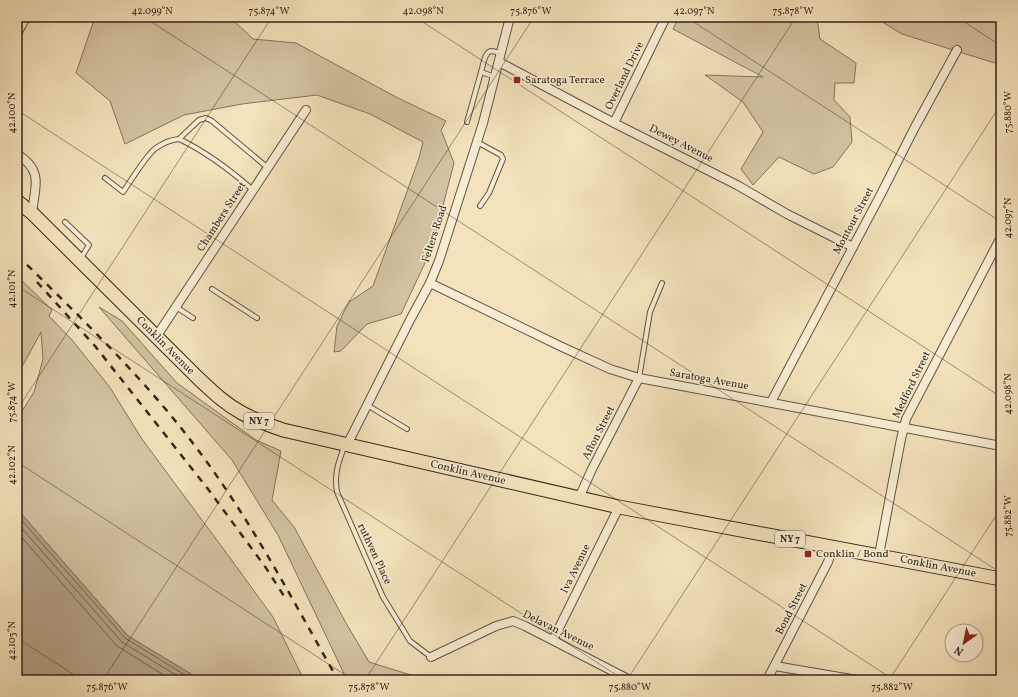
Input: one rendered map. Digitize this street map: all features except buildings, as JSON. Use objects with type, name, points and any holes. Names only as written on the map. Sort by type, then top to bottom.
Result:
[{"type":"main road","name":"Conklin Avenue","points":[[17,201],[32,213],[198,378],[224,401],[241,413],[253,419],[283,430],[619,507],[1001,579]]},
{"type":"street","points":[[18,30],[26,17]]},
{"type":"street","name":"Felters Road","points":[[346,445],[430,283],[439,261],[477,142],[510,17]]},
{"type":"street","name":"Overland Drive","points":[[614,123],[666,17]]},
{"type":"street","name":"Montour Street","points":[[772,402],[956,50]]},
{"type":"street","name":"Dewey Avenue","points":[[499,62],[614,123],[737,185],[787,214],[853,247]]},
{"type":"street","name":"Chambers Street","points":[[156,337],[306,110]]},
{"type":"street","points":[[17,154],[29,163],[36,177],[32,213]]},
{"type":"street","name":"Medford Street","points":[[879,556],[903,428],[906,419],[1001,237]]},
{"type":"street","name":"Saratoga Avenue","points":[[430,283],[610,369],[639,378],[1001,446]]},
{"type":"street","name":"Afton Street","points":[[579,498],[592,469],[639,378]]},
{"type":"street","name":"Iva Avenue","points":[[553,640],[619,507]]},
{"type":"street","name":"Bond Street","points":[[767,680],[828,562],[833,547]]},
{"type":"street","name":"Delavan Avenue","points":[[430,657],[496,626],[513,621],[630,680]]},
{"type":"street","points":[[775,666],[857,680]]},
{"type":"lane","points":[[467,122],[486,56],[488,52],[491,51],[501,53]]},
{"type":"lane","points":[[481,72],[495,77]]},
{"type":"lane","points":[[105,178],[123,192],[154,149],[168,141],[179,138],[199,120],[206,118],[212,121],[268,168]]},
{"type":"lane","points":[[179,138],[209,155],[253,190]]},
{"type":"lane","points":[[477,142],[501,155],[503,159],[489,193],[480,206]]},
{"type":"lane","points":[[65,222],[89,245],[80,260]]},
{"type":"lane","points":[[639,378],[650,312],[662,283]]},
{"type":"lane","points":[[212,289],[257,318]]},
{"type":"lane","points":[[176,306],[193,318]]},
{"type":"lane","points":[[367,405],[407,429]]},
{"type":"lane","name":"ruthven Place","points":[[346,445],[338,466],[335,481],[337,492],[384,597],[410,641],[430,657]]},
{"type":"shaded area","points":[[95,17],[230,17],[253,39],[296,43],[396,97],[446,121],[441,130],[454,163],[432,248],[401,314],[367,324],[341,351],[334,352],[337,326],[349,302],[373,286],[419,158],[423,142],[370,114],[317,95],[242,104],[184,115],[125,144],[110,101],[76,73]]},
{"type":"shaded area","points":[[679,17],[817,17],[820,39],[856,63],[854,83],[835,83],[834,100],[850,117],[852,142],[833,167],[814,174],[779,157],[753,185],[741,169],[763,132],[743,102],[705,75],[763,77],[673,29]]},
{"type":"shaded area","points":[[874,17],[1001,17],[1001,65],[902,34]]},
{"type":"shaded area","points":[[17,276],[52,310],[49,316],[72,340],[109,386],[142,439],[273,617],[301,674],[299,680],[201,680],[128,636],[17,509],[17,419],[34,392],[43,359],[41,332],[17,376]]},
{"type":"shaded area","points":[[99,307],[122,321],[177,383],[256,440],[281,451],[272,500],[294,527],[369,662],[427,680],[347,680],[278,535],[232,460]]},
{"type":"water","points":[[17,509],[128,636],[201,680],[17,680]]},
{"type":"railway","points":[[17,255],[130,369],[192,442],[213,470],[251,528],[338,680]]},
{"type":"railway","points":[[37,282],[95,346],[208,489],[266,568],[284,596]]},
{"type":"place","name":"Saratoga Terrace","points":[[517,80]]},
{"type":"place","name":"Conklin / Bond","points":[[808,554]]}]
